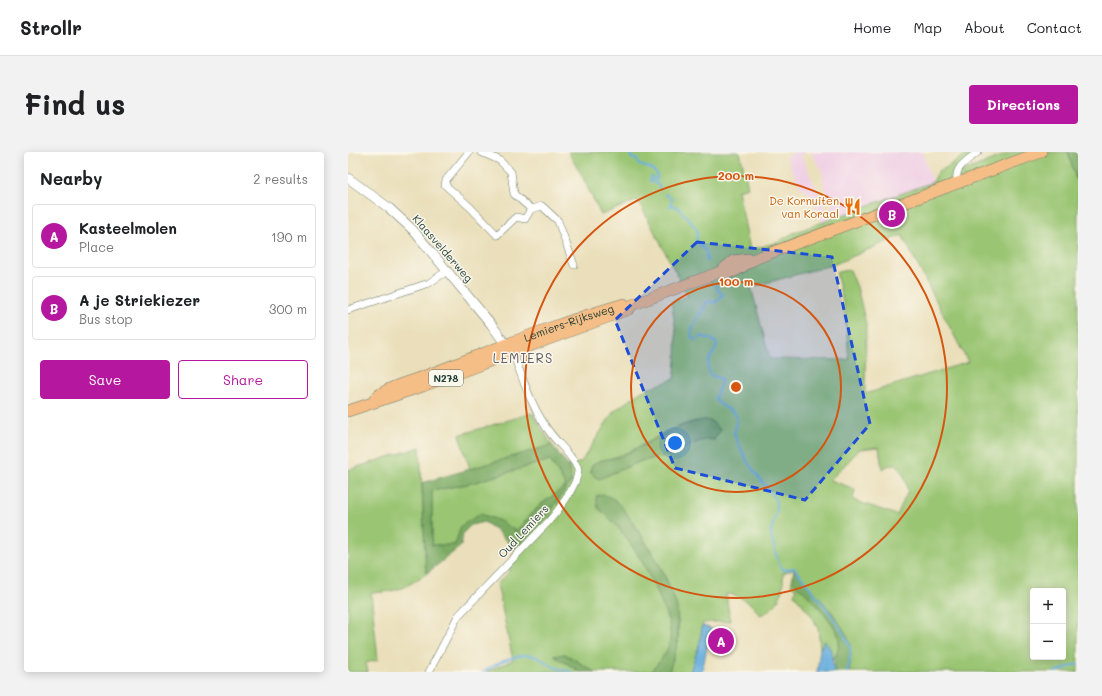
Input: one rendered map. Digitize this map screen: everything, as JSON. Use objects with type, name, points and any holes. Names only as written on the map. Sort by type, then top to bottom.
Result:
[{"type":"main road","name":"Lemiers-Rijksweg","points":[[348,410],[374,401],[379,402],[510,350],[625,310],[632,304],[720,272],[723,268],[733,262],[748,259],[752,260],[1040,152]]},
{"type":"street","points":[[469,152],[446,180],[445,185],[470,207],[497,235],[516,217],[525,219],[531,209],[542,206],[558,221],[574,265]]},
{"type":"street","points":[[481,152],[498,160],[511,172],[514,194],[531,209]]},
{"type":"street","points":[[958,183],[956,175],[958,170],[978,152]]},
{"type":"street","name":"Klaasvelderweg","points":[[348,178],[405,222],[491,324],[510,350]]},
{"type":"street","points":[[348,310],[429,283],[447,271]]},
{"type":"street","name":"Oud Lemiers","points":[[430,672],[454,622],[548,522],[565,499],[578,472],[576,466],[550,433],[538,412],[510,350]]},
{"type":"highlighted area","points":[[697,242],[832,257],[870,424],[805,500],[675,468],[615,320]]},
{"type":"shaded area","points":[[797,152],[807,152],[801,155],[826,211],[833,207],[824,186],[822,171],[811,152],[922,152],[933,182],[823,223],[808,192],[800,187],[785,156]]},
{"type":"green space","points":[[568,152],[740,152],[748,187],[738,190],[750,250],[778,242],[793,233],[933,182],[939,170],[942,170],[970,152],[973,152],[959,173],[1012,152],[1070,152],[1068,153],[1078,184],[1078,672],[849,672],[851,655],[834,615],[794,569],[783,573],[779,599],[772,608],[760,615],[746,600],[737,596],[726,594],[730,621],[703,623],[700,642],[690,672],[669,672],[678,642],[679,624],[671,589],[655,556],[625,511],[598,508],[619,529],[636,552],[651,579],[663,606],[670,628],[670,641],[662,658],[651,672],[595,672],[565,654],[554,656],[581,672],[486,672],[513,660],[497,584],[509,572],[515,550],[548,515],[571,481],[568,466],[581,462],[614,411],[642,391],[674,379],[676,340],[675,322],[671,302],[688,296],[638,200],[601,215],[581,174]],"holes":[[[902,235],[968,362],[865,394],[866,324],[857,287],[850,270],[836,272],[845,311],[849,360],[770,359],[751,287],[835,264]],[[706,420],[718,427],[714,440],[708,439],[698,442],[667,456],[641,461],[605,476],[598,461],[626,453],[680,426]],[[879,447],[882,469],[894,465],[898,467],[903,474],[908,491],[897,515],[853,500],[855,489],[830,480],[860,449]]]},
{"type":"green space","points":[[1078,152],[1078,182],[1077,182],[1068,153]]},
{"type":"green space","points":[[532,413],[552,445],[470,469],[459,435]]},
{"type":"green space","points":[[703,420],[713,422],[720,430],[714,440],[708,439],[670,455],[641,461],[599,479],[590,472],[591,467],[594,464],[602,460],[621,456],[681,426]]},
{"type":"green space","points":[[552,445],[568,466],[571,481],[548,515],[515,550],[495,529],[484,522],[471,525],[463,533],[461,546],[426,574],[422,483]],"holes":[[[550,460],[566,486],[540,505],[516,531],[498,520],[480,514],[461,526],[455,545],[432,545],[432,491],[472,483]]]},
{"type":"green space","points":[[420,447],[426,574],[412,583],[395,590],[371,593],[378,660],[366,663],[368,672],[348,672],[348,470]]},
{"type":"green space","points":[[550,460],[566,486],[540,505],[516,531],[490,518],[461,526],[455,545],[432,545],[432,491],[472,483]]},
{"type":"green space","points":[[603,494],[614,499],[625,511],[658,563],[673,595],[677,607],[678,642],[669,672],[651,672],[665,654],[669,645],[670,628],[668,619],[651,579],[636,552],[619,529],[598,508],[596,496]]},
{"type":"green space","points":[[794,569],[834,615],[846,635],[851,651],[849,672],[834,672],[834,663],[839,643],[837,633],[820,608],[792,581]]},
{"type":"green space","points":[[792,581],[819,607],[836,630],[839,637],[839,643],[833,661],[831,650],[824,641],[820,649],[818,628],[811,615],[794,594],[797,589],[791,585]]},
{"type":"green space","points":[[565,654],[595,672],[581,672],[554,656]]},
{"type":"water","points":[[702,626],[711,628],[702,672],[690,672],[700,642]]},
{"type":"water","points":[[825,641],[831,650],[834,672],[817,672],[820,649]]},
{"type":"waterway","points":[[631,152],[631,158],[637,159],[639,165],[650,168],[657,174],[657,180],[651,177],[650,181],[658,184],[660,189]]},
{"type":"waterway","points":[[665,194],[672,199],[670,206],[676,206],[696,228],[696,241],[706,251],[707,261]]},
{"type":"waterway","points":[[715,284],[718,291],[723,294],[715,302],[708,301],[693,326],[691,336],[695,340],[701,336],[713,340],[717,344],[708,364],[710,375],[721,379],[715,399],[736,415],[737,419],[734,434],[748,463],[775,499],[777,510],[771,530],[771,536],[779,564],[784,570],[794,568],[841,629],[851,650],[847,672]]},
{"type":"waterway","points":[[483,672],[514,657],[528,655],[537,657],[556,668],[571,672]]},
{"type":"waterway","points":[[1055,672],[1078,664]]},
{"type":"place","name":"De Kornuiten van Koraal","points":[[852,206]]},
{"type":"place","name":"A je Striekiezer","points":[[892,214]]},
{"type":"place","name":"Kasteelmolen","points":[[721,641]]},
{"type":"district","name":"LEMIERS","points":[[523,357]]}]
